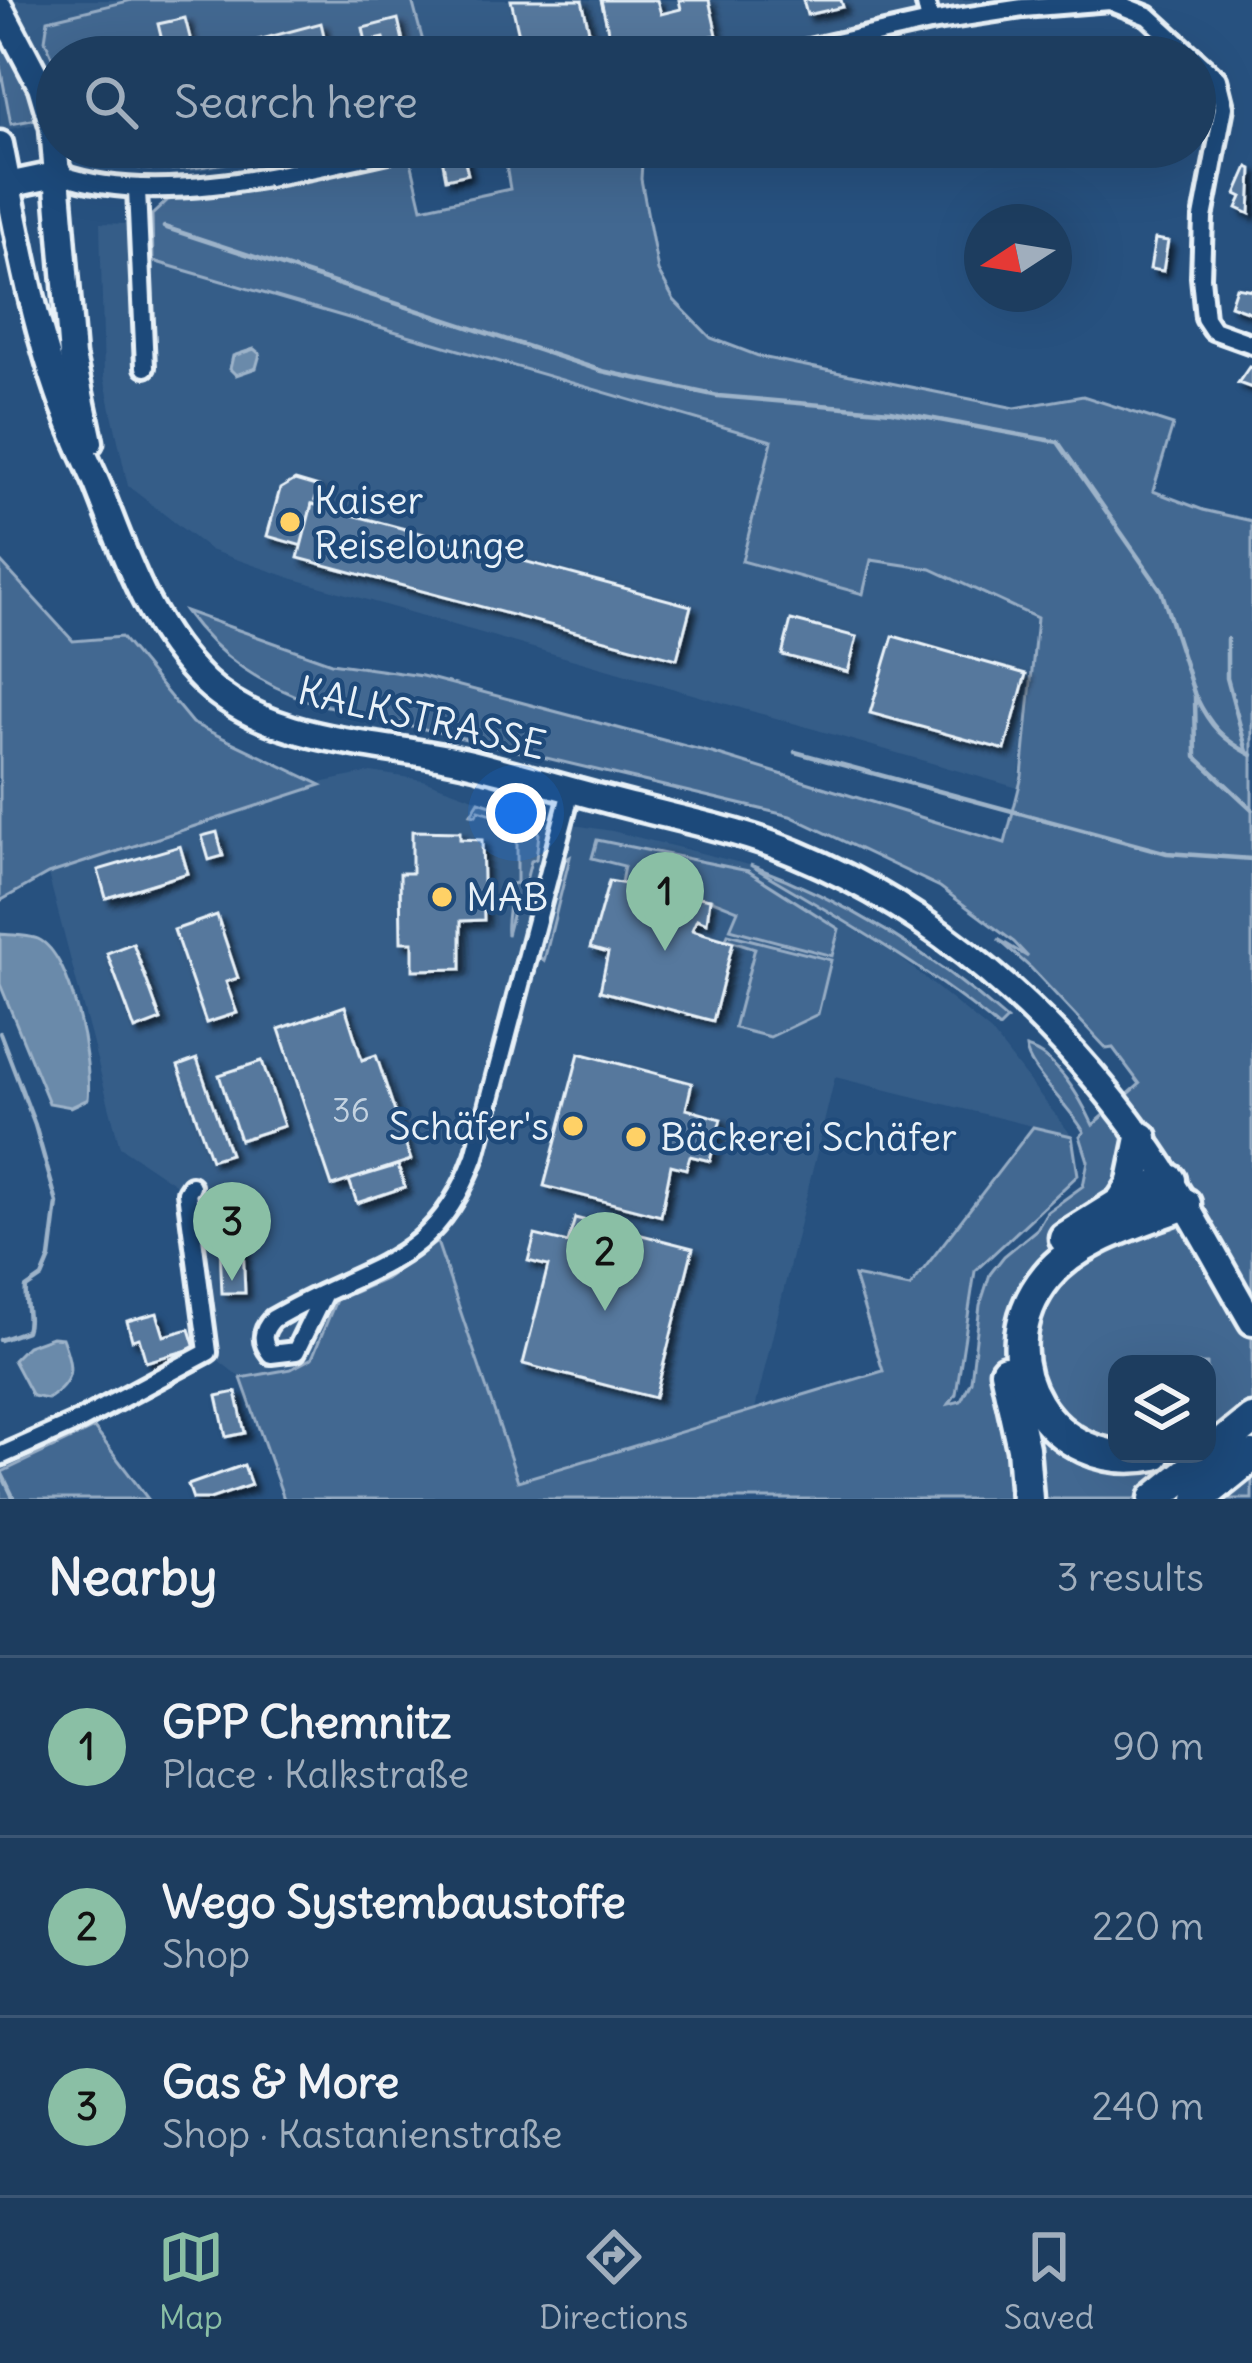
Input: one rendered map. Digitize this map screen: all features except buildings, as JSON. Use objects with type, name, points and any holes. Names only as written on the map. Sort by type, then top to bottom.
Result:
[{"type":"highway","points":[[1121,1203],[1132,1186],[1142,1138]]},
{"type":"highway","points":[[1028,1499],[1023,1448],[1004,1359],[1010,1301],[1022,1279],[1052,1246],[1121,1203],[1177,1192]]},
{"type":"highway","points":[[1108,1456],[1078,1446],[1032,1399],[1019,1347],[1035,1292],[1066,1258],[1131,1224],[1177,1192]]},
{"type":"highway","points":[[1216,1423],[1252,1404]]},
{"type":"highway","points":[[1155,1499],[1252,1420]]},
{"type":"highway","points":[[1199,1499],[1252,1456]]},
{"type":"main road","name":"KALKSTRASSE","points":[[0,8],[36,76]]},
{"type":"main road","name":"KALKSTRASSE","points":[[0,144],[43,338],[67,415],[159,628],[208,686],[291,728],[340,742],[471,763],[736,833],[794,852],[905,909],[1016,994],[1088,1067],[1177,1192],[1252,1322]]},
{"type":"main road","name":"KALKSTRASSE","points":[[59,168],[72,356],[97,485]]},
{"type":"main road","points":[[8,185],[60,174]]},
{"type":"street","points":[[925,0],[930,22]]},
{"type":"street","points":[[867,36],[1023,8],[1110,2],[1148,16],[1170,36]]},
{"type":"street","points":[[1216,78],[1224,107],[1216,156]]},
{"type":"street","points":[[60,174],[85,183],[137,190],[309,168]]},
{"type":"street","points":[[1214,168],[1202,242],[1205,318],[1213,330],[1252,344]]},
{"type":"street","points":[[137,190],[145,367]]},
{"type":"street","name":"KALKSTRASSE","points":[[323,1295],[414,1248],[457,1202],[476,1156],[571,791]]},
{"type":"street","points":[[0,1456],[81,1420],[208,1352],[187,1192],[191,1186]]},
{"type":"shaded area","points":[[0,0],[1018,0],[904,15],[818,36],[36,36],[36,124],[0,131]]},
{"type":"shaded area","points":[[132,0],[412,0],[421,36],[46,36],[48,20]]},
{"type":"shaded area","points":[[0,28],[36,103],[36,119],[11,124],[0,66]]},
{"type":"shaded area","points":[[151,168],[212,168],[187,172]]},
{"type":"shaded area","points":[[348,168],[413,168],[422,208],[510,189],[506,168],[642,168],[658,271],[674,300],[711,338],[761,357],[1015,408],[1083,396],[1173,425],[1153,491],[1203,510],[1252,521],[1252,1499],[284,1499],[241,1378],[291,1369],[312,1358],[336,1300],[385,1279],[437,1242],[518,1481],[883,1371],[854,1276],[910,1287],[1033,1127],[1072,1136],[1078,1175],[975,1271],[956,1394],[949,1404],[961,1401],[971,1381],[980,1305],[990,1274],[1037,1229],[1047,1212],[1083,1186],[1088,1161],[1080,1136],[1084,1132],[1034,1067],[1026,1048],[1057,1068],[1093,1125],[1140,1084],[1113,1048],[1107,1049],[998,939],[1028,957],[1014,942],[940,887],[790,816],[315,703],[259,678],[198,628],[185,611],[331,663],[422,676],[712,753],[1005,843],[1022,776],[1037,618],[931,569],[871,560],[863,594],[742,561],[772,441],[153,261],[152,215],[168,200]]},
{"type":"shaded area","points":[[100,223],[127,224],[129,257],[773,441],[742,560],[862,594],[871,560],[931,569],[1037,618],[1018,788],[291,578],[210,550],[128,486],[104,377]]},
{"type":"shaded area","points":[[254,349],[260,354],[256,368],[236,375],[230,369],[233,356]]},
{"type":"shaded area","points":[[0,561],[73,641],[121,637],[192,723],[321,785],[48,874],[0,901]]},
{"type":"shaded area","points":[[371,772],[423,780],[530,818],[612,831],[749,865],[898,956],[991,1032],[1072,1136],[835,1077],[755,1409],[517,1481],[436,1242],[385,1279],[336,1300],[312,1358],[291,1369],[241,1378],[208,1352],[187,1192],[120,1147],[48,874],[320,783]]},
{"type":"shaded area","points":[[479,801],[530,818],[539,834],[536,859],[531,861],[507,935],[511,884],[517,883],[517,828],[479,810],[471,814]]},
{"type":"shaded area","points":[[597,840],[748,871],[839,929],[832,956],[730,929],[738,910],[710,899],[621,883],[624,866],[592,858]]},
{"type":"shaded area","points":[[570,857],[544,961],[537,955],[561,862]]},
{"type":"shaded area","points":[[750,865],[886,930],[1007,1020],[999,1028],[909,962]]},
{"type":"shaded area","points":[[0,934],[38,939],[61,966],[78,1012],[88,1083],[88,1099],[71,1107],[49,1103],[0,984]]},
{"type":"shaded area","points":[[728,934],[831,960],[818,1014],[770,1037],[734,1028],[755,948],[726,939]]},
{"type":"shaded area","points":[[62,1338],[70,1373],[47,1399],[32,1396],[13,1360],[27,1346]]},
{"type":"shaded area","points":[[94,1428],[148,1499],[0,1499],[0,1473]]},
{"type":"waterway","points":[[164,227],[602,371],[718,396],[891,411],[1058,442],[1161,590],[1195,696],[1196,757],[1252,809]]},
{"type":"waterway","points":[[1227,639],[1227,678],[1247,752]]},
{"type":"waterway","points":[[1196,697],[1218,731],[1252,755]]},
{"type":"waterway","points":[[795,752],[1167,853],[1252,859]]},
{"type":"waterway","points":[[0,1033],[35,1125],[57,1203],[50,1258],[42,1277],[26,1288],[26,1331],[0,1340]]},
{"type":"waterway","points":[[0,1470],[14,1499]]},
{"type":"place","name":"Kaiser Reiselounge","points":[[290,522]]},
{"type":"place","name":"MAB","points":[[442,897]]},
{"type":"place","name":"GPP Chemnitz","points":[[665,951]]},
{"type":"place","name":"Schäfer's","points":[[573,1126]]},
{"type":"place","name":"Bäckerei Schäfer","points":[[636,1137]]},
{"type":"place","name":"Gas & More","points":[[232,1281]]},
{"type":"place","name":"Wego Systembaustoffe","points":[[605,1311]]}]
